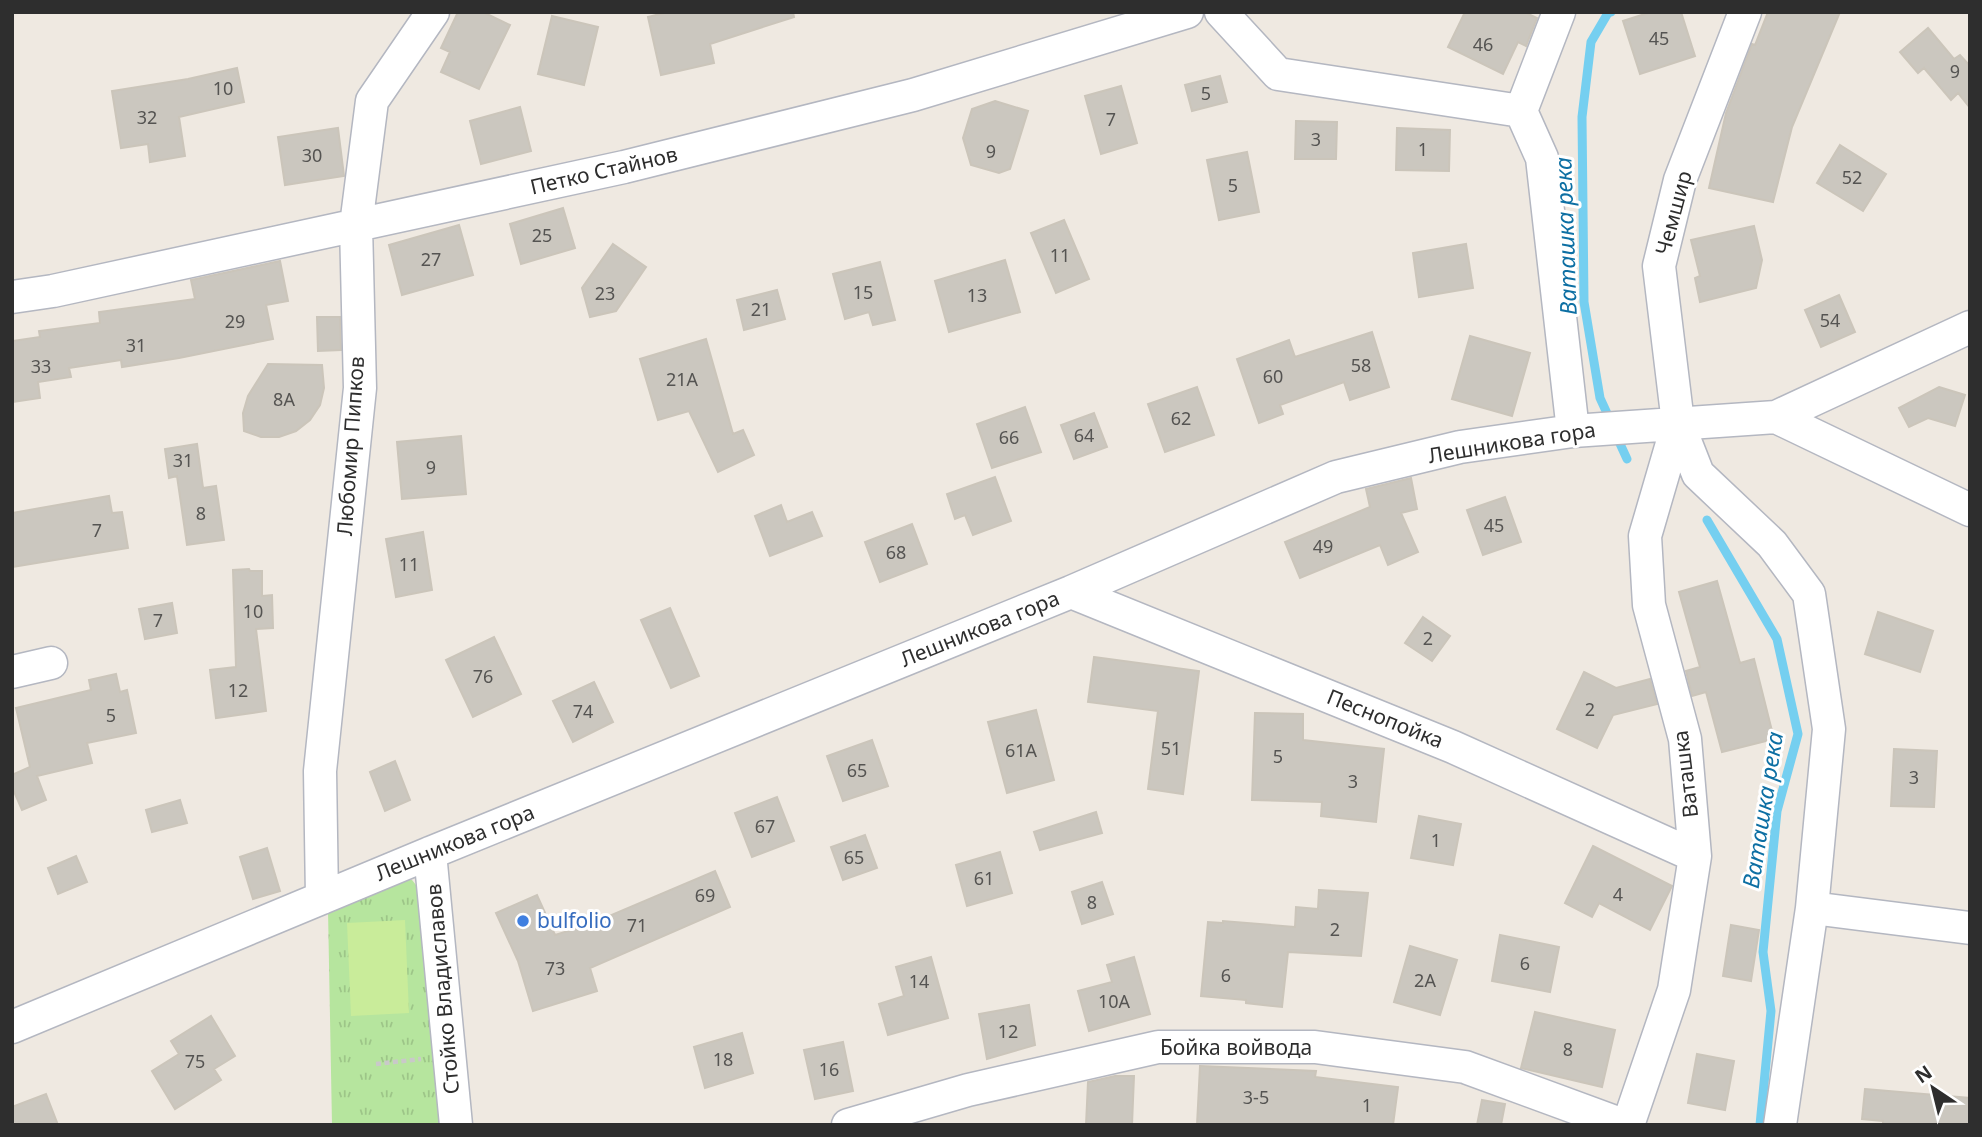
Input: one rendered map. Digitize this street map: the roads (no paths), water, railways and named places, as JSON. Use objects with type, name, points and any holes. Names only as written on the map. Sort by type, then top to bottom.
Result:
[{"type":"street","name":"Любомир Пипков","points":[[322,898],[320,771],[360,388],[356,225],[372,101],[433,12]]},
{"type":"street","name":"Петко Стайнов","points":[[12,298],[624,167],[913,95],[1187,12]]},
{"type":"street","points":[[1221,12],[1278,74],[1521,111]]},
{"type":"street","points":[[1559,12],[1521,111],[1542,158],[1573,431]]},
{"type":"street","name":"Чемшир","points":[[1678,424],[1659,266],[1680,180],[1745,12]]},
{"type":"street","name":"Лешникова гора","points":[[12,1027],[1070,592],[1336,477],[1460,447],[1573,431],[1776,417],[1970,327]]},
{"type":"street","points":[[1776,417],[1970,510]]},
{"type":"street","points":[[1678,424],[1698,474],[1772,544],[1809,594],[1829,729],[1812,908],[1780,1125]]},
{"type":"street","name":"Ваташка","points":[[1626,1125],[1674,990],[1695,856],[1685,739],[1649,605],[1645,536],[1678,424]]},
{"type":"street","name":"Песнопойка","points":[[1070,592],[1453,747],[1695,856]]},
{"type":"street","points":[[12,672],[51,663]]},
{"type":"street","name":"Стойко Владиславов","points":[[430,853],[456,1125]]},
{"type":"street","points":[[1812,908],[1970,928]]},
{"type":"street","name":"Бойка войвода","points":[[848,1125],[968,1090],[1158,1047],[1314,1047],[1465,1067],[1626,1125]]},
{"type":"waterway","name":"Ваташка река","points":[[1611,12],[1591,42],[1582,117],[1584,302],[1600,398],[1611,422]]},
{"type":"waterway","name":"Ваташка река","points":[[1616,435],[1627,459]]},
{"type":"waterway","name":"Ваташка река","points":[[1707,520],[1777,639],[1798,734],[1777,811],[1763,952],[1771,1011],[1760,1125]]},
{"type":"place","name":"bulfolio","points":[[523,921]]}]
